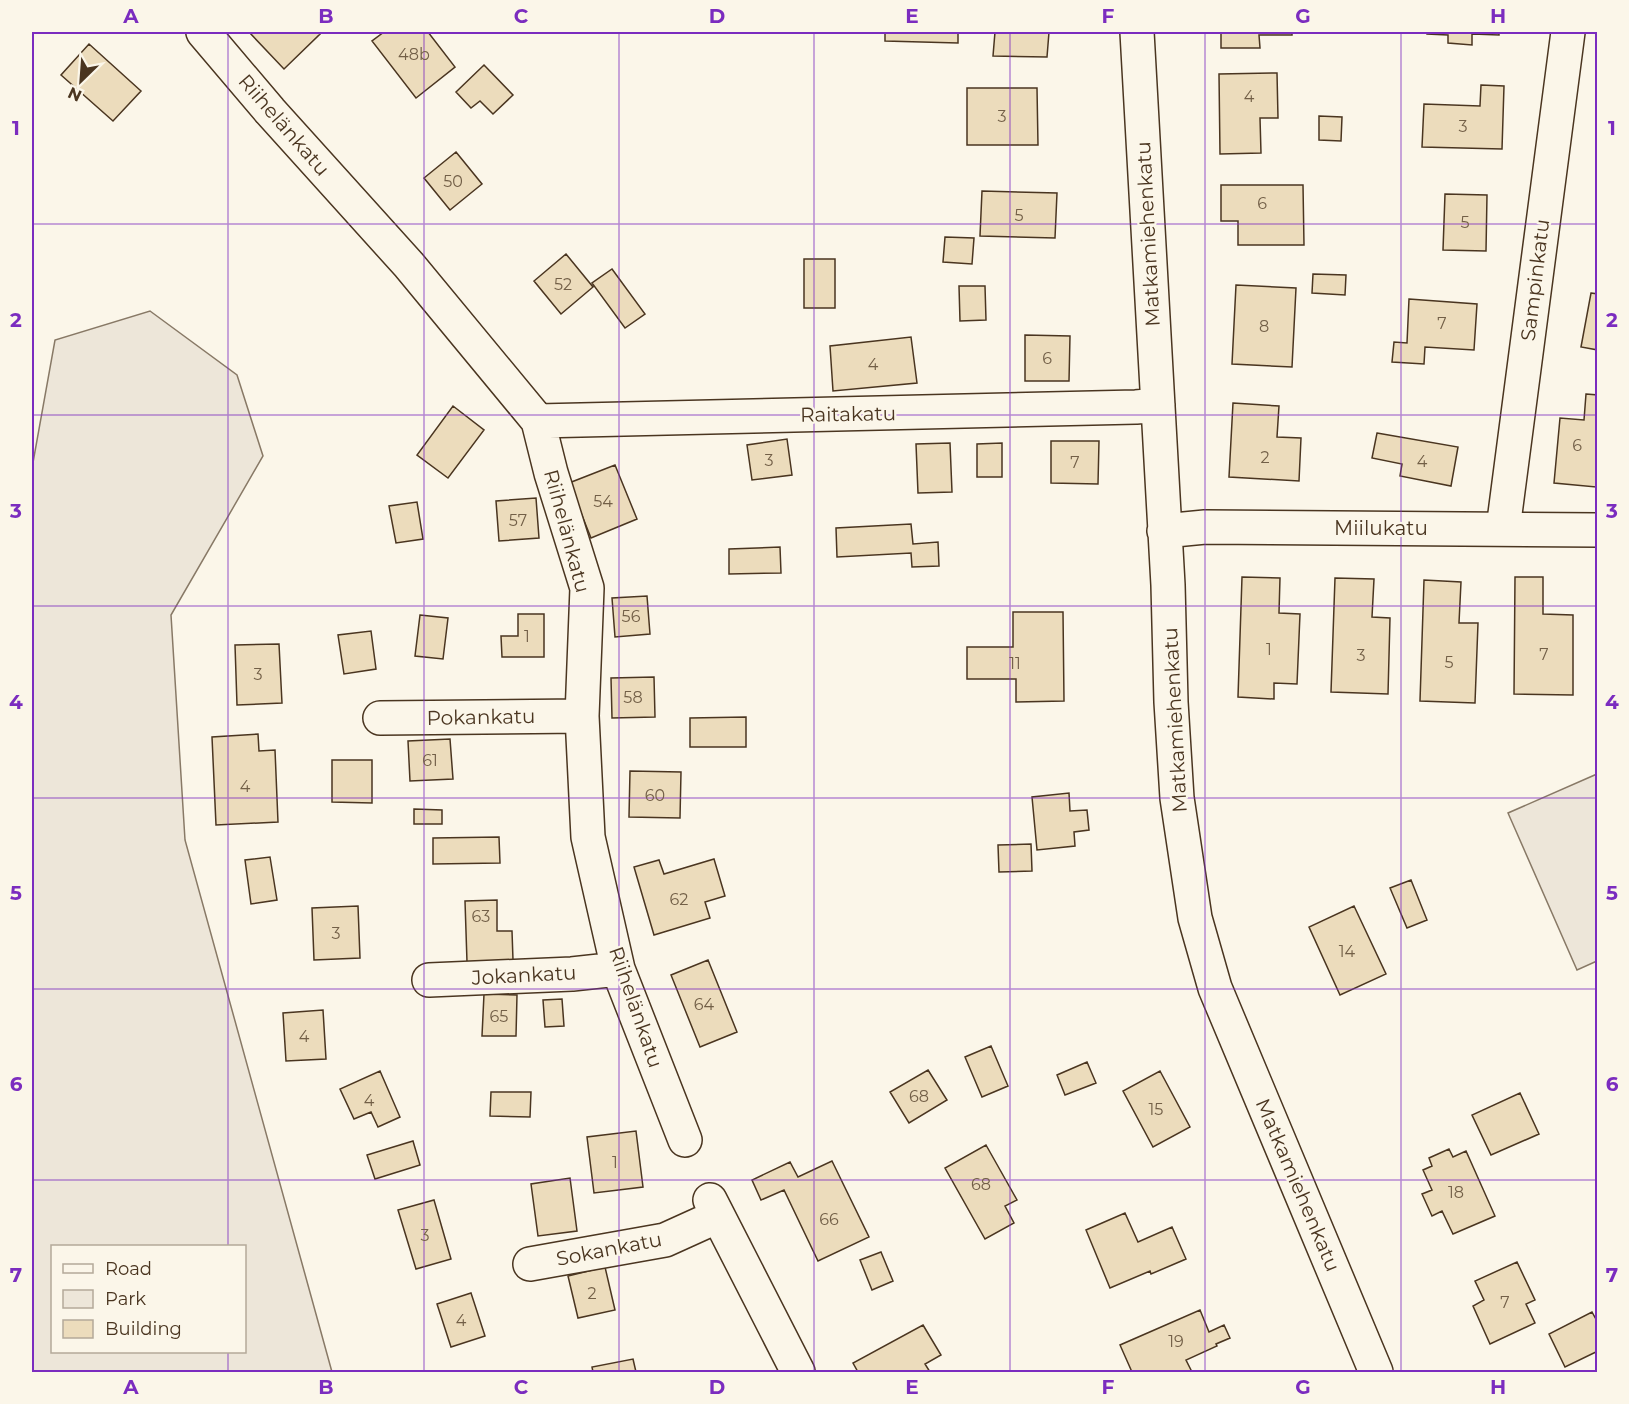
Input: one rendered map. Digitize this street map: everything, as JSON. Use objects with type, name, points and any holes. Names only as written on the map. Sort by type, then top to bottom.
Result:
[{"type":"street","name":"Riihelänkatu","points":[[203,32],[270,111],[409,265],[538,421],[551,473],[587,588],[582,716],[588,837],[618,969],[685,1140]]},
{"type":"street","name":"Matkamiehenkatu","points":[[1137,32],[1168,585],[1171,702],[1177,798],[1195,918],[1215,988],[1376,1372]]},
{"type":"street","name":"Sampinkatu","points":[[1503,529],[1568,32]]},
{"type":"street","name":"Raitakatu","points":[[538,421],[1124,408],[1158,405]]},
{"type":"street","name":"Miilukatu","points":[[1164,531],[1204,526],[1598,530]]},
{"type":"street","name":"Pokankatu","points":[[380,718],[582,716]]},
{"type":"street","name":"Jokankatu","points":[[429,980],[572,974],[618,969]]},
{"type":"street","name":"Sokankatu","points":[[530,1264],[665,1240],[714,1208],[798,1372]]},
{"type":"green space","points":[[150,311],[237,375],[263,456],[171,615],[185,840],[332,1372],[32,1372],[32,468],[55,340]]},
{"type":"green space","points":[[1597,774],[1597,961],[1577,970],[1508,813]]},
{"type":"building","points":[[249,32],[317,32],[320,34],[284,69]]},
{"type":"building","points":[[384,32],[428,32],[455,67],[416,98],[372,41]]},
{"type":"building","points":[[885,32],[958,32],[958,43],[885,41]]},
{"type":"building","points":[[995,32],[1049,32],[1047,57],[993,56]]},
{"type":"building","points":[[1221,32],[1292,32],[1292,35],[1259,35],[1260,48],[1221,48]]},
{"type":"building","points":[[1427,32],[1499,32],[1499,35],[1472,34],[1472,45],[1448,43],[1448,35],[1427,34]]},
{"type":"building","points":[[89,44],[141,91],[113,121],[61,75]]},
{"type":"building","points":[[484,65],[513,95],[493,114],[480,101],[471,108],[456,92]]},
{"type":"building","points":[[1277,73],[1278,118],[1260,118],[1261,153],[1220,154],[1219,74]]},
{"type":"building","points":[[1481,85],[1504,86],[1502,149],[1422,147],[1424,104],[1480,106]]},
{"type":"building","points":[[967,88],[1037,88],[1038,145],[967,145]]},
{"type":"building","points":[[1319,116],[1342,117],[1341,141],[1319,140]]},
{"type":"building","points":[[456,152],[482,184],[450,210],[424,178]]},
{"type":"building","points":[[1221,185],[1303,185],[1304,245],[1238,245],[1238,221],[1221,221]]},
{"type":"building","points":[[982,191],[1057,193],[1055,238],[980,236]]},
{"type":"building","points":[[1445,194],[1487,195],[1486,251],[1443,250]]},
{"type":"building","points":[[945,237],[974,238],[972,264],[943,262]]},
{"type":"building","points":[[566,254],[593,287],[561,314],[534,281]]},
{"type":"building","points":[[804,259],[835,259],[835,308],[804,308]]},
{"type":"building","points":[[612,269],[645,314],[625,328],[592,283]]},
{"type":"building","points":[[1313,274],[1346,275],[1345,295],[1312,293]]},
{"type":"building","points":[[1236,285],[1296,288],[1292,367],[1232,364]]},
{"type":"building","points":[[959,286],[985,286],[986,320],[960,321]]},
{"type":"building","points":[[1591,293],[1598,294],[1598,350],[1581,347]]},
{"type":"building","points":[[1409,299],[1477,304],[1474,350],[1425,347],[1424,364],[1392,362],[1394,342],[1407,343]]},
{"type":"building","points":[[1025,335],[1070,336],[1069,381],[1025,381]]},
{"type":"building","points":[[911,337],[917,383],[833,391],[830,346]]},
{"type":"building","points":[[1586,394],[1598,395],[1596,487],[1554,483],[1560,418],[1584,420]]},
{"type":"building","points":[[1233,403],[1279,406],[1277,437],[1301,438],[1299,481],[1229,477]]},
{"type":"building","points":[[453,406],[484,430],[448,478],[417,455]]},
{"type":"building","points":[[1377,433],[1458,447],[1451,486],[1400,476],[1402,464],[1372,458]]},
{"type":"building","points":[[787,439],[792,475],[752,480],[747,445]]},
{"type":"building","points":[[1051,441],[1099,441],[1098,484],[1051,483]]},
{"type":"building","points":[[950,443],[952,492],[918,493],[916,444]]},
{"type":"building","points":[[1002,443],[1002,477],[977,477],[977,444]]},
{"type":"building","points":[[615,465],[637,519],[591,538],[569,483]]},
{"type":"building","points":[[536,498],[539,538],[499,541],[496,501]]},
{"type":"building","points":[[417,502],[423,539],[396,543],[389,506]]},
{"type":"building","points":[[911,524],[913,544],[938,542],[939,566],[912,567],[911,553],[837,557],[836,528]]},
{"type":"building","points":[[780,547],[781,573],[729,574],[729,549]]},
{"type":"building","points":[[1242,577],[1280,578],[1279,613],[1300,614],[1297,684],[1274,683],[1274,699],[1238,697]]},
{"type":"building","points":[[1515,577],[1543,577],[1543,614],[1573,615],[1573,695],[1514,694]]},
{"type":"building","points":[[1335,578],[1374,579],[1372,617],[1390,618],[1388,694],[1331,692]]},
{"type":"building","points":[[1424,580],[1461,582],[1459,623],[1478,623],[1475,703],[1420,701]]},
{"type":"building","points":[[647,596],[650,634],[615,637],[612,598]]},
{"type":"building","points":[[1013,612],[1063,612],[1064,701],[1016,702],[1016,679],[967,679],[967,647],[1013,647]]},
{"type":"building","points":[[518,614],[544,614],[544,657],[502,657],[501,636],[518,636]]},
{"type":"building","points":[[420,615],[448,618],[443,659],[415,656]]},
{"type":"building","points":[[371,631],[376,669],[344,674],[338,635]]},
{"type":"building","points":[[279,644],[282,703],[237,705],[235,645]]},
{"type":"building","points":[[654,677],[655,717],[612,718],[611,678]]},
{"type":"building","points":[[746,717],[746,747],[690,747],[690,718]]},
{"type":"building","points":[[258,734],[259,751],[275,750],[278,822],[216,825],[212,737]]},
{"type":"building","points":[[450,739],[453,779],[410,781],[408,741]]},
{"type":"building","points":[[332,760],[372,760],[372,803],[332,802]]},
{"type":"building","points":[[630,771],[681,772],[680,818],[629,817]]},
{"type":"building","points":[[1069,793],[1070,811],[1087,810],[1089,830],[1074,832],[1075,846],[1037,850],[1032,797]]},
{"type":"building","points":[[414,809],[442,810],[442,824],[414,824]]},
{"type":"building","points":[[499,837],[500,863],[433,864],[433,838]]},
{"type":"building","points":[[1031,844],[1032,871],[999,872],[998,845]]},
{"type":"building","points":[[270,857],[277,900],[251,904],[245,860]]},
{"type":"building","points":[[714,859],[725,896],[705,902],[710,918],[654,935],[634,867],[659,860],[664,874]]},
{"type":"building","points":[[1411,880],[1427,920],[1407,928],[1390,888]]},
{"type":"building","points":[[497,900],[497,931],[512,931],[513,960],[467,962],[465,901]]},
{"type":"building","points":[[358,906],[360,958],[314,960],[312,908]]},
{"type":"building","points":[[1354,906],[1386,974],[1340,995],[1309,927]]},
{"type":"building","points":[[708,960],[737,1032],[700,1047],[671,975]]},
{"type":"building","points":[[484,994],[517,995],[516,1036],[482,1036]]},
{"type":"building","points":[[562,999],[564,1026],[545,1027],[543,1000]]},
{"type":"building","points":[[323,1010],[326,1059],[286,1061],[283,1013]]},
{"type":"building","points":[[991,1046],[1008,1086],[982,1097],[965,1057]]},
{"type":"building","points":[[1087,1062],[1096,1083],[1065,1095],[1057,1075]]},
{"type":"building","points":[[928,1070],[947,1100],[909,1123],[890,1092]]},
{"type":"building","points":[[380,1071],[400,1117],[378,1127],[371,1112],[354,1119],[340,1089]]},
{"type":"building","points":[[1160,1071],[1190,1127],[1153,1147],[1123,1091]]},
{"type":"building","points":[[491,1092],[531,1092],[530,1117],[490,1116]]},
{"type":"building","points":[[1520,1093],[1539,1134],[1491,1155],[1472,1115]]},
{"type":"building","points":[[636,1131],[643,1187],[594,1193],[587,1137]]},
{"type":"building","points":[[413,1141],[420,1165],[375,1179],[367,1155]]},
{"type":"building","points":[[986,1145],[1017,1200],[1005,1206],[1014,1223],[985,1239],[945,1168]]},
{"type":"building","points":[[1449,1149],[1453,1157],[1466,1151],[1495,1216],[1453,1234],[1442,1211],[1432,1216],[1422,1194],[1432,1190],[1423,1170],[1432,1166],[1429,1158]]},
{"type":"building","points":[[832,1161],[869,1237],[818,1261],[784,1190],[761,1200],[752,1180],[790,1162],[798,1177]]},
{"type":"building","points":[[570,1178],[577,1231],[538,1236],[531,1184]]},
{"type":"building","points":[[434,1200],[451,1259],[416,1269],[398,1210]]},
{"type":"building","points":[[1125,1213],[1138,1242],[1172,1227],[1186,1259],[1110,1288],[1086,1230]]},
{"type":"building","points":[[881,1252],[893,1281],[872,1290],[860,1260]]},
{"type":"building","points":[[1517,1262],[1535,1300],[1526,1304],[1535,1323],[1490,1344],[1473,1306],[1484,1300],[1475,1281]]},
{"type":"building","points":[[605,1267],[615,1310],[578,1318],[568,1276]]},
{"type":"building","points":[[471,1293],[485,1336],[451,1347],[437,1304]]},
{"type":"building","points":[[1200,1310],[1209,1332],[1224,1325],[1230,1338],[1186,1360],[1192,1372],[1132,1372],[1120,1345]]},
{"type":"building","points":[[1592,1312],[1598,1323],[1598,1351],[1565,1367],[1549,1334]]},
{"type":"building","points":[[923,1325],[941,1355],[925,1364],[930,1372],[858,1372],[853,1363]]},
{"type":"building","points":[[633,1359],[636,1372],[593,1372],[592,1367]]}]
